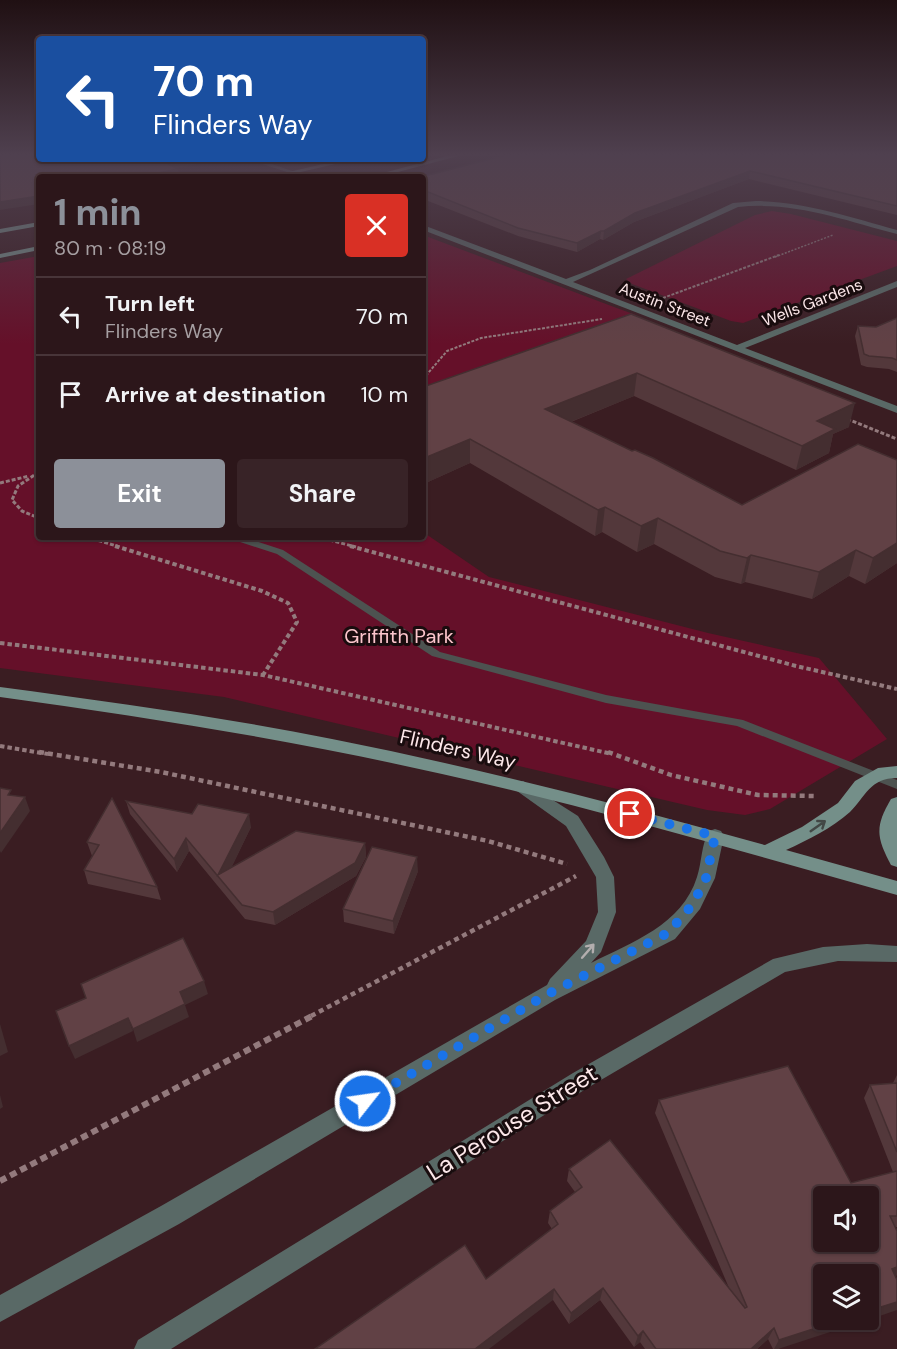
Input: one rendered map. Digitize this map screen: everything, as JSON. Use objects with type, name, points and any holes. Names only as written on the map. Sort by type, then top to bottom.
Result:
[{"type":"street","points":[[566,282],[593,272],[708,218]]},
{"type":"street","points":[[844,218],[897,231]]},
{"type":"street","points":[[0,231],[36,225]]},
{"type":"street","name":"Austin Street","points":[[426,228],[897,410]]},
{"type":"street","points":[[0,256],[36,249]]},
{"type":"street","name":"Wells Gardens","points":[[737,348],[897,285]]},
{"type":"street","name":"Flinders Way","points":[[0,692],[174,716],[378,753],[524,787],[715,836],[897,888]]},
{"type":"street","points":[[766,852],[808,832],[844,807],[861,785],[884,772],[897,772]]},
{"type":"street","points":[[524,787],[572,821],[598,862],[596,873],[607,912],[594,946],[548,994]]},
{"type":"street","points":[[897,803],[886,821],[887,833],[897,861]]},
{"type":"street","points":[[0,1309],[170,1215],[548,994],[668,933],[693,904],[706,878],[715,836]]},
{"type":"street","name":"La Perouse Street","points":[[147,1349],[581,1080],[780,965],[838,952],[873,951],[897,954]]},
{"type":"path","points":[[426,376],[447,351],[481,338],[618,317],[819,242],[861,222]]},
{"type":"path","points":[[0,483],[36,473]]},
{"type":"path","points":[[36,474],[18,485],[13,492],[12,500],[22,511],[36,517]]},
{"type":"path","points":[[97,540],[262,591],[288,603],[297,622],[263,675]]},
{"type":"path","points":[[329,540],[796,666],[897,689]]},
{"type":"path","points":[[0,643],[263,675],[602,750],[671,776],[758,795],[815,796],[844,807]]},
{"type":"path","points":[[0,746],[196,779],[488,841],[596,873]]},
{"type":"path","points":[[0,1181],[596,873]]},
{"type":"green space","points":[[749,218],[807,218],[897,241],[897,266],[743,323],[731,321],[632,284],[626,279]]},
{"type":"green space","points":[[426,236],[614,307],[636,315],[426,388]]},
{"type":"green space","name":"Griffith Park","points":[[36,257],[36,540],[426,540],[426,534],[489,577],[708,633],[819,658],[887,739],[770,809],[745,815],[707,810],[224,697],[0,668],[0,263]]},
{"type":"building","points":[[493,218],[626,218],[577,243],[518,228]]},
{"type":"building","points":[[631,314],[855,403],[817,421],[835,429],[802,446],[637,373],[545,409],[632,451],[635,450],[653,458],[742,505],[858,444],[897,460],[897,543],[873,558],[856,550],[819,572],[751,555],[747,558],[720,551],[658,518],[641,526],[605,507],[598,510],[470,439],[427,457],[426,386]]},
{"type":"building","points":[[897,318],[897,360],[864,354],[858,326],[876,327]]},
{"type":"building","points":[[0,788],[11,790],[8,795],[25,797],[0,833]]},
{"type":"building","points":[[112,798],[157,887],[84,870],[99,845],[87,842]]},
{"type":"building","points":[[126,801],[192,814],[198,804],[249,814],[218,875],[296,831],[365,843],[355,863],[273,912],[242,905],[186,838],[174,859]]},
{"type":"building","points":[[372,847],[417,857],[393,921],[343,909]]},
{"type":"building","points":[[183,938],[204,981],[180,992],[185,1004],[133,1029],[128,1018],[69,1046],[56,1011],[86,998],[81,984]]},
{"type":"building","points":[[788,1066],[851,1183],[897,1171],[897,1216],[890,1216],[897,1231],[897,1267],[892,1269],[897,1280],[897,1302],[879,1308],[879,1264],[813,1264],[813,1329],[779,1340],[774,1328],[751,1349],[656,1349],[643,1331],[638,1336],[603,1288],[571,1313],[554,1289],[475,1349],[315,1349],[465,1245],[486,1279],[558,1224],[550,1211],[582,1187],[569,1169],[610,1140],[745,1308],[747,1307],[659,1100]]},
{"type":"building","points":[[897,1083],[897,1152],[870,1085]]},
{"type":"waterway","points":[[243,540],[280,552],[436,654],[606,699],[739,723],[897,785]]},
{"type":"route","points":[[365,1101],[548,994],[668,933],[693,904],[706,878],[715,836],[630,814]]}]
